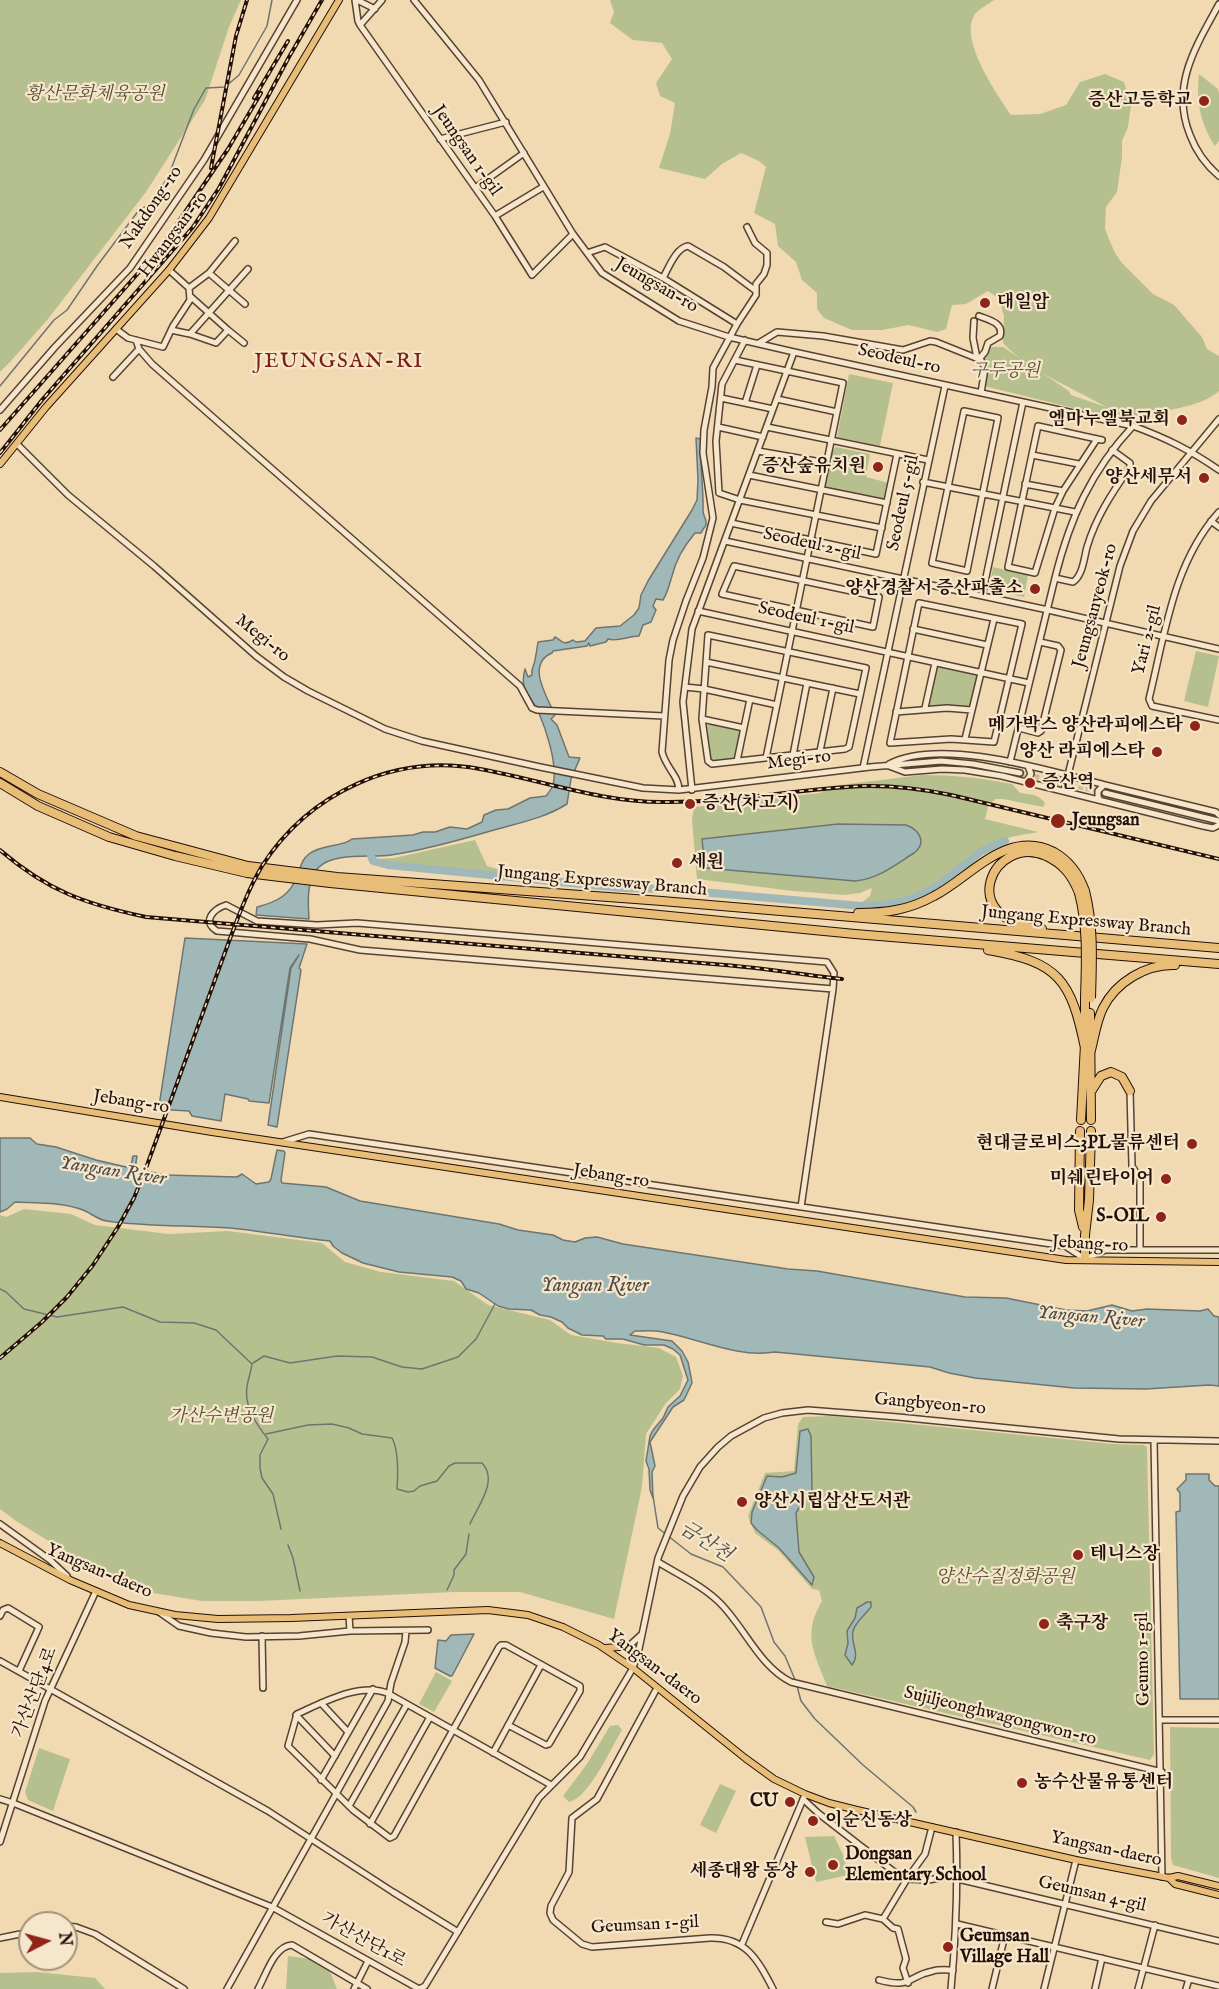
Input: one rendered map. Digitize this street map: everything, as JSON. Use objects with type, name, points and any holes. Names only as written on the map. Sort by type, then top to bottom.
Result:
[{"type":"highway","name":"Jungang Expressway Branch","points":[[0,772],[38,794],[136,836],[248,869],[1219,948]]},
{"type":"highway","name":"Jungang Expressway Branch","points":[[0,783],[38,806],[109,837],[176,856],[330,883],[1219,966]]},
{"type":"highway","points":[[662,901],[678,898],[850,913],[896,911],[935,896],[993,855],[1024,846],[1041,847],[1060,856],[1075,870],[1082,892]]},
{"type":"highway","points":[[1081,1120],[1087,1051],[1088,998],[1092,928],[1090,909],[1070,873],[1041,854],[1028,852],[1016,854],[1001,863],[993,873],[989,885],[992,902],[998,912],[1018,924],[1036,928],[1132,938],[1141,942]]},
{"type":"highway","points":[[904,938],[914,943],[1017,955],[1041,965],[1059,979],[1071,997],[1087,1051],[1091,1120]]},
{"type":"highway","points":[[1087,1051],[1102,1009],[1114,992],[1131,977],[1149,969],[1167,965],[1219,966]]},
{"type":"highway","points":[[1090,1094],[1101,1076],[1111,1072],[1122,1077],[1130,1091]]},
{"type":"highway","points":[[1080,1131],[1079,1210],[1085,1235]]},
{"type":"highway","points":[[1085,1259],[1091,1131]]},
{"type":"main road","name":"Hwangsan-ro","points":[[0,464],[46,407],[169,270],[209,218],[339,0]]},
{"type":"main road","name":"Jebang-ro","points":[[0,1097],[282,1142],[1066,1260],[1219,1262]]},
{"type":"main road","name":"Yangsan-daero","points":[[0,1543],[70,1580],[129,1605],[159,1612],[218,1619],[488,1610],[528,1615],[563,1627],[599,1645],[633,1668],[745,1758],[774,1779],[804,1796],[1076,1860],[1166,1877],[1178,1876],[1219,1886]]},
{"type":"main road","points":[[599,1645],[605,1648],[619,1647]]},
{"type":"main road","name":"Yangsan-daero","points":[[1166,1877],[1176,1884],[1219,1895]]},
{"type":"street","name":"Nakdong-ro","points":[[0,410],[55,347],[130,268],[204,160],[297,0]]},
{"type":"street","points":[[356,0],[375,9]]},
{"type":"street","points":[[356,0],[360,25],[382,0]]},
{"type":"street","name":"Jeungsan-ro","points":[[414,0],[462,57],[506,122],[573,234],[602,273],[679,321],[729,337],[759,343]]},
{"type":"street","points":[[1219,4],[1189,61],[1182,94],[1184,117],[1191,138],[1203,159],[1219,176]]},
{"type":"street","name":"Jeungsan 1-gil","points":[[360,25],[495,216],[532,275],[573,234]]},
{"type":"street","points":[[440,139],[506,122]]},
{"type":"street","points":[[475,188],[524,153]]},
{"type":"street","points":[[495,216],[543,187]]},
{"type":"street","points":[[679,790],[679,780],[670,771],[662,752],[669,660],[686,601],[703,558],[713,518],[703,453],[713,368],[736,324],[756,294],[756,284],[767,265],[766,253],[755,243],[747,227]]},
{"type":"street","points":[[189,288],[209,273],[235,241]]},
{"type":"street","points":[[663,278],[680,250],[688,246],[724,267],[756,291]]},
{"type":"street","points":[[587,253],[604,247],[663,278],[736,324]]},
{"type":"street","points":[[190,334],[248,269]]},
{"type":"street","points":[[116,329],[128,338],[163,346],[190,300],[189,288],[169,270]]},
{"type":"street","points":[[209,273],[245,304]]},
{"type":"street","points":[[190,296],[244,343]]},
{"type":"street","points":[[978,358],[985,352],[988,343],[1000,336],[1002,331],[1001,327],[995,323],[979,316]]},
{"type":"street","points":[[974,321],[973,338],[978,358],[985,368],[981,393]]},
{"type":"street","points":[[171,330],[216,343],[228,330]]},
{"type":"street","points":[[759,343],[777,332],[824,336],[903,350],[930,341],[978,358]]},
{"type":"street","points":[[136,340],[139,349],[152,364],[520,686],[532,708],[664,716]]},
{"type":"street","points":[[745,340],[724,380],[716,425],[718,493],[740,500],[882,528]]},
{"type":"street","name":"Seodeul-ro","points":[[759,343],[1133,426],[1168,439],[1219,470]]},
{"type":"street","points":[[113,377],[139,349]]},
{"type":"street","points":[[692,790],[684,717],[689,645],[698,611],[794,352]]},
{"type":"street","points":[[735,360],[843,383],[766,758]]},
{"type":"street","points":[[745,403],[757,365]]},
{"type":"street","name":"Seodeul 5-gil","points":[[863,768],[945,386]]},
{"type":"street","points":[[721,398],[773,409]]},
{"type":"street","points":[[777,399],[837,412]]},
{"type":"street","points":[[982,596],[1023,402]]},
{"type":"street","points":[[964,411],[998,418],[983,494],[967,570],[932,563],[964,411]]},
{"type":"street","name":"Jeungsanyeok-ro","points":[[1064,791],[1119,566],[1133,531],[1151,501],[1219,419]]},
{"type":"street","points":[[716,425],[763,437]]},
{"type":"street","points":[[1038,426],[1099,439],[1079,464],[1063,491],[1055,508],[1035,573],[1008,567],[1032,455],[1038,426]]},
{"type":"street","points":[[1010,762],[1063,545],[1075,512],[1084,493],[1112,450],[1133,426]]},
{"type":"street","points":[[767,427],[928,460]]},
{"type":"street","name":"Megi-ro","points":[[17,444],[68,495],[154,566],[256,656],[284,677],[340,708],[385,729],[423,741],[643,788],[692,790],[887,765],[941,761],[973,764],[1020,773]]},
{"type":"street","points":[[1055,578],[1073,582],[1079,576],[1100,513],[1130,467],[1130,463],[1112,450]]},
{"type":"street","points":[[758,451],[827,463]]},
{"type":"street","points":[[731,523],[876,554],[897,454]]},
{"type":"street","points":[[1032,455],[1079,464]]},
{"type":"street","points":[[749,475],[887,503]]},
{"type":"street","points":[[923,482],[1075,512]]},
{"type":"street","points":[[1025,484],[1063,491]]},
{"type":"street","name":"Yari 2-gil","points":[[1219,512],[1192,549],[1179,577],[1149,699],[1152,705],[1219,720]]},
{"type":"street","points":[[1211,521],[1219,527]]},
{"type":"street","name":"Seodeul 2-gil","points":[[725,542],[1105,622],[1219,649]]},
{"type":"street","points":[[734,566],[802,581],[879,597],[873,627],[722,594],[734,566]]},
{"type":"street","points":[[919,603],[1022,624],[994,742],[930,739],[890,743],[914,629],[919,603]]},
{"type":"street","name":"Seodeul 1-gil","points":[[698,611],[1029,683]]},
{"type":"street","points":[[965,739],[994,619]]},
{"type":"street","points":[[914,629],[987,645]]},
{"type":"street","points":[[708,635],[787,652],[866,668],[849,747],[712,764],[708,761],[702,719],[708,635]]},
{"type":"street","points":[[1019,728],[1038,733],[1041,731],[1061,650],[1058,646],[1040,642]]},
{"type":"street","points":[[706,662],[860,694]]},
{"type":"street","points":[[925,708],[935,663]]},
{"type":"street","points":[[793,755],[807,683]]},
{"type":"street","points":[[685,687],[777,705]]},
{"type":"street","points":[[820,751],[833,688]]},
{"type":"street","points":[[738,761],[750,699]]},
{"type":"street","points":[[896,712],[925,708],[972,710]]},
{"type":"street","points":[[702,719],[744,728]]},
{"type":"street","points":[[887,765],[901,758],[943,754],[968,755],[1028,766],[1216,812],[1219,815]]},
{"type":"street","points":[[887,765],[905,772],[942,769],[1002,776],[1213,828],[1219,825]]},
{"type":"street","points":[[1026,782],[1031,774],[1028,766]]},
{"type":"street","points":[[1100,800],[1098,792],[1104,785]]},
{"type":"street","points":[[1105,793],[1219,821]]},
{"type":"street","points":[[801,1207],[833,989],[834,973],[827,962],[357,923],[317,925],[257,921],[226,905],[218,908],[210,919],[211,926],[217,931],[310,939],[360,950],[833,989]]},
{"type":"street","points":[[1130,1091],[1132,1166],[1140,1179],[1140,1250]]},
{"type":"street","points":[[282,1142],[309,1134],[1065,1246],[1085,1259],[1105,1250],[1219,1250]]},
{"type":"street","name":"Gangbyeon-ro","points":[[658,1560],[679,1505],[695,1474],[718,1447],[750,1425],[777,1414],[816,1410],[1119,1439],[1219,1441]]},
{"type":"street","name":"Geumo 1-gil","points":[[1154,1440],[1166,1877]]},
{"type":"street","points":[[0,1524],[50,1560],[70,1580]]},
{"type":"street","points":[[633,1668],[658,1560]]},
{"type":"street","name":"Sujiljeonghwagongwon-ro","points":[[658,1560],[720,1603],[774,1671],[789,1681],[1162,1772]]},
{"type":"street","name":"가산산단4로","points":[[0,1842],[50,1688],[96,1591]]},
{"type":"street","points":[[0,1616],[3,1610],[8,1608],[39,1627],[19,1671]]},
{"type":"street","points":[[159,1612],[179,1626],[211,1633],[299,1636],[350,1631],[428,1630]]},
{"type":"street","points":[[349,1616],[350,1631]]},
{"type":"street","points":[[227,1989],[388,1701],[406,1631]]},
{"type":"street","points":[[619,1647],[629,1646],[643,1632]]},
{"type":"street","points":[[262,1636],[263,1688]]},
{"type":"street","points":[[508,1725],[546,1745],[549,1744],[580,1691],[578,1685],[506,1645],[501,1645],[453,1730],[394,1836],[388,1837],[349,1806],[288,1746],[296,1715],[338,1696],[373,1689],[389,1694],[453,1730],[493,1753],[551,1785]]},
{"type":"street","points":[[0,1660],[268,1811],[458,1932]]},
{"type":"street","points":[[493,1753],[541,1665]]},
{"type":"street","name":"가산산단1로","points":[[0,1799],[272,1907],[415,1988],[423,1988],[539,1798],[580,1757],[633,1668]]},
{"type":"street","name":"Geumsan 1-gil","points":[[657,1688],[597,1799],[572,1818],[569,1872],[551,1906],[550,1913],[553,1920],[582,1944],[592,1947],[723,1938],[742,1944]]},
{"type":"street","points":[[321,1780],[373,1689]]},
{"type":"street","points":[[321,1703],[348,1732]]},
{"type":"street","points":[[349,1806],[407,1704]]},
{"type":"street","points":[[296,1715],[335,1756]]},
{"type":"street","points":[[370,1824],[430,1717]]},
{"type":"street","points":[[1161,1720],[1219,1720]]},
{"type":"street","points":[[772,1989],[762,1966],[742,1944],[804,1796],[818,1813],[893,1871],[908,1879],[958,1877]]},
{"type":"street","points":[[883,1919],[926,1854],[932,1827]]},
{"type":"street","points":[[951,1989],[957,1924],[956,1832]]},
{"type":"street","points":[[1044,1989],[1076,1860]]},
{"type":"street","name":"Geumsan 4-gil","points":[[958,1877],[1219,1941]]},
{"type":"street","points":[[826,1922],[838,1924],[865,1915],[883,1919],[893,1928],[898,1929],[906,1959],[903,1968],[908,1983]]},
{"type":"street","points":[[957,1924],[1219,1986]]},
{"type":"street","points":[[1138,1989],[1155,1925]]},
{"type":"street","points":[[78,1928],[95,1934],[184,1989]]},
{"type":"street","points":[[0,1938],[18,1934]]},
{"type":"street","points":[[992,1989],[1005,1935]]},
{"type":"street","points":[[258,1989],[279,1950],[286,1946],[296,1947],[356,1986],[367,1989]]},
{"type":"street","points":[[1095,1989],[1102,1958]]},
{"type":"street","points":[[356,1986],[368,1961]]},
{"type":"street","points":[[879,1980],[894,1986],[908,1983],[934,1971],[953,1970]]},
{"type":"street","points":[[1186,1989],[1189,1979]]},
{"type":"green space","name":"황산문화체육공원","points":[[0,0],[241,0],[229,27],[205,100],[146,192],[48,319],[0,372]]},
{"type":"green space","name":"구두공원","points":[[610,0],[994,0],[975,14],[971,25],[971,37],[981,66],[1011,115],[1040,114],[1066,105],[1080,82],[1105,74],[1124,82],[1131,106],[1128,127],[1122,141],[1117,192],[1106,207],[1105,228],[1115,253],[1122,263],[1153,294],[1174,305],[1202,337],[1207,349],[1219,356],[1219,391],[1198,403],[1154,412],[1146,426],[984,386],[987,367],[983,357],[991,347],[1003,347],[1022,360],[1003,343],[1004,316],[999,299],[988,291],[966,304],[952,305],[946,329],[937,332],[909,325],[882,330],[852,330],[824,318],[817,309],[817,293],[802,280],[796,262],[778,246],[775,224],[754,213],[766,167],[759,161],[741,153],[722,164],[705,179],[659,168],[670,134],[675,103],[660,96],[656,83],[672,59],[662,43],[633,40],[610,23],[614,12]],"holes":[[[1041,372],[1052,379],[1106,407],[1071,395],[1069,391]]]},
{"type":"green space","points":[[1199,74],[1218,89],[1219,141],[1215,146],[1200,112]]},
{"type":"green space","points":[[849,374],[893,383],[880,446],[837,437]]},
{"type":"green space","points":[[836,447],[870,454],[866,477],[889,483],[885,499],[882,501],[826,489],[824,485],[833,450]]},
{"type":"green space","points":[[993,567],[1028,575],[1024,597],[989,590]]},
{"type":"green space","points":[[1196,651],[1219,656],[1208,707],[1184,701]]},
{"type":"green space","points":[[939,666],[975,674],[977,677],[971,704],[968,706],[931,706],[928,704],[936,668]]},
{"type":"green space","points":[[710,724],[741,732],[736,757],[733,760],[714,762],[710,760],[707,726]]},
{"type":"green space","points":[[922,775],[956,776],[1012,784],[1020,793],[1031,794],[1042,800],[1045,803],[1043,807],[995,799],[988,807],[985,819],[1038,832],[990,843],[976,851],[959,867],[924,889],[901,898],[875,903],[861,903],[870,896],[872,888],[860,893],[844,895],[697,879],[692,820],[694,807],[820,793],[832,786]]},
{"type":"green space","points":[[475,840],[487,866],[518,875],[387,863],[377,859],[394,858]]},
{"type":"green space","name":"가산수변공원","points":[[24,1209],[71,1214],[95,1225],[169,1234],[228,1231],[322,1243],[345,1262],[381,1272],[454,1281],[488,1305],[550,1320],[571,1335],[659,1348],[676,1357],[683,1376],[680,1389],[666,1403],[646,1434],[642,1487],[614,1619],[520,1592],[454,1592],[259,1601],[202,1601],[147,1592],[109,1578],[16,1521],[0,1509],[0,1215],[6,1217]]},
{"type":"green space","name":"양산수질정화공원","points":[[831,1416],[1147,1447],[1154,1754],[1150,1760],[827,1686],[814,1653],[811,1634],[816,1613],[822,1601],[819,1590],[812,1589],[779,1551],[755,1533],[748,1516],[765,1473],[794,1471],[798,1424],[803,1417]]},
{"type":"green space","points":[[436,1672],[452,1681],[434,1712],[419,1704]]},
{"type":"green space","points":[[618,1725],[622,1730],[592,1782],[584,1792],[569,1802],[563,1796],[587,1764],[610,1726]]},
{"type":"green space","points":[[1170,1727],[1219,1728],[1219,1878],[1173,1865],[1171,1858]]},
{"type":"green space","points":[[39,1748],[70,1759],[53,1811],[28,1800],[25,1792]]},
{"type":"green space","points":[[720,1784],[736,1791],[716,1833],[700,1825]]},
{"type":"green space","points":[[834,1836],[844,1857],[848,1875],[816,1882],[805,1837]]},
{"type":"green space","points":[[288,1956],[310,1959],[329,1969],[337,1989],[286,1989]]},
{"type":"green space","points":[[37,1972],[95,1978],[105,1989],[0,1989],[0,1973]]},
{"type":"water","points":[[696,438],[701,439],[703,511],[706,525],[701,533],[695,533],[681,553],[665,597],[663,600],[656,599],[653,606],[656,610],[651,622],[643,625],[639,636],[608,639],[606,642],[590,646],[589,643],[587,646],[553,651],[544,658],[540,665],[540,681],[555,715],[551,719],[557,725],[569,757],[580,758],[571,779],[567,804],[532,820],[430,848],[391,855],[334,859],[319,867],[312,878],[309,892],[309,919],[256,915],[257,907],[277,900],[287,892],[295,881],[303,860],[314,851],[352,839],[413,835],[450,827],[467,829],[482,822],[484,815],[496,810],[508,809],[530,798],[546,796],[553,784],[553,763],[541,718],[524,688],[525,669],[528,677],[532,675],[538,642],[553,640],[555,637],[565,643],[573,640],[585,641],[596,628],[620,626],[634,615],[639,608],[641,595],[648,581],[697,500]]},
{"type":"water","points":[[838,824],[906,825],[918,833],[921,841],[914,853],[886,871],[855,881],[705,868],[702,839]]},
{"type":"water","points":[[185,938],[307,944],[299,968],[301,970],[277,1127],[268,1125],[291,968],[299,955],[290,968],[269,1103],[249,1101],[225,1094],[221,1121],[192,1116],[189,1111],[172,1110],[159,1106]]},
{"type":"water","name":"Yangsan River","points":[[0,1138],[30,1138],[37,1144],[56,1147],[126,1167],[131,1165],[133,1156],[137,1156],[135,1169],[166,1175],[237,1177],[242,1174],[256,1184],[269,1182],[271,1179],[277,1150],[285,1153],[282,1183],[326,1187],[360,1201],[499,1224],[518,1230],[553,1235],[563,1240],[575,1242],[597,1237],[623,1244],[788,1269],[817,1271],[965,1297],[1006,1298],[1066,1310],[1087,1311],[1112,1305],[1132,1311],[1208,1309],[1214,1316],[1219,1317],[1219,1386],[1146,1389],[1074,1388],[975,1378],[930,1367],[775,1352],[747,1352],[663,1332],[635,1331],[630,1335],[672,1341],[682,1351],[688,1362],[692,1383],[684,1400],[673,1407],[650,1442],[655,1466],[652,1472],[653,1498],[646,1461],[650,1436],[668,1407],[680,1396],[688,1380],[680,1355],[673,1349],[664,1345],[644,1345],[623,1339],[582,1335],[562,1322],[531,1310],[498,1306],[479,1293],[466,1289],[461,1281],[452,1277],[399,1272],[363,1263],[342,1253],[330,1241],[230,1228],[107,1221],[75,1207],[49,1203],[15,1202],[0,1212]]},
{"type":"water","points":[[808,1429],[811,1436],[812,1490],[807,1494],[796,1513],[799,1552],[814,1577],[812,1585],[779,1548],[751,1523],[752,1512],[767,1476],[782,1477],[796,1473],[800,1431]]},
{"type":"water","points":[[1186,1474],[1209,1474],[1209,1480],[1215,1486],[1219,1486],[1219,1699],[1180,1699],[1176,1512],[1180,1511],[1180,1493],[1177,1489],[1186,1480]]},
{"type":"water","points":[[871,1602],[871,1607],[858,1621],[853,1631],[856,1656],[852,1665],[845,1655],[848,1643],[847,1631],[855,1618],[857,1608]]},
{"type":"water","points":[[474,1634],[452,1676],[435,1668],[438,1640],[446,1641],[451,1635]]},
{"type":"waterway","points":[[0,386],[54,320],[67,310],[139,210],[151,204],[168,177],[194,109],[206,88],[225,87],[239,75],[267,26],[272,0]]},
{"type":"waterway","points":[[371,856],[373,861],[388,865],[622,888],[666,889],[871,906],[914,898],[943,882],[979,853],[1005,841]]},
{"type":"waterway","points":[[0,1289],[24,1309],[57,1317],[123,1307],[160,1322],[194,1323],[216,1330],[252,1364],[247,1387],[247,1401],[255,1421],[268,1439],[260,1455],[260,1468],[262,1478],[273,1494],[281,1529]]},
{"type":"waterway","points":[[253,1363],[264,1356],[290,1363],[337,1356],[372,1357],[402,1367],[422,1369],[458,1357],[476,1339],[495,1304]]},
{"type":"waterway","points":[[266,1434],[308,1425],[332,1424],[362,1434],[392,1438],[397,1456],[397,1489],[408,1492],[437,1481],[449,1466],[455,1463],[482,1463],[487,1470],[488,1486],[470,1524]]},
{"type":"waterway","name":"금산천","points":[[653,1496],[658,1528],[691,1554],[723,1567],[761,1607],[774,1642],[785,1656],[796,1682]]},
{"type":"waterway","points":[[447,1590],[454,1570],[466,1554],[469,1534]]},
{"type":"waterway","points":[[288,1545],[300,1591]]},
{"type":"waterway","name":"금산천","points":[[797,1686],[801,1701],[815,1719],[916,1812]]},
{"type":"tunnel","points":[[1020,773],[1101,792]]},
{"type":"railway","points":[[211,168],[236,36],[247,0]]},
{"type":"railway","points":[[0,453],[42,400],[193,227],[219,188],[322,0]]},
{"type":"railway","points":[[254,98],[288,41]]},
{"type":"railway","points":[[0,430],[162,246],[228,149],[261,93]]},
{"type":"railway","points":[[0,1358],[67,1297],[93,1265],[134,1198],[238,918],[262,866],[281,840],[304,818],[329,799],[356,784],[386,773],[416,767],[448,766],[480,769],[593,794],[639,801],[708,801],[847,787],[899,787],[951,795],[1219,859]]},
{"type":"railway","points":[[0,850],[34,876],[68,894],[104,907],[146,917],[740,966],[842,979]]},
{"type":"place","name":"증산고등학교","points":[[1204,101]]},
{"type":"place","name":"대일암","points":[[985,303]]},
{"type":"place","name":"엠마누엘북교회","points":[[1182,420]]},
{"type":"place","name":"증산숲유치원","points":[[878,467]]},
{"type":"place","name":"양산세무서","points":[[1204,478]]},
{"type":"place","name":"양산경찰서 증산파출소","points":[[1035,589]]},
{"type":"place","name":"메가박스 양산라피에스타","points":[[1195,726]]},
{"type":"place","name":"양산 라피에스타","points":[[1157,752]]},
{"type":"place","name":"증산역","points":[[1030,783]]},
{"type":"place","name":"증산(차고지)","points":[[690,804]]},
{"type":"place","name":"Jeungsan","points":[[1058,821]]},
{"type":"place","name":"세원","points":[[677,863]]},
{"type":"place","name":"현대글로비스3PL물류센터","points":[[1192,1144]]},
{"type":"place","name":"미쉐린타이어","points":[[1166,1179]]},
{"type":"place","name":"S-OIL","points":[[1161,1217]]},
{"type":"place","name":"양산시립삼산도서관","points":[[742,1502]]},
{"type":"place","name":"테니스장","points":[[1078,1555]]},
{"type":"place","name":"축구장","points":[[1044,1624]]},
{"type":"place","name":"농수산물유통센터","points":[[1022,1783]]},
{"type":"place","name":"CU","points":[[790,1802]]},
{"type":"place","name":"이순신동상","points":[[813,1821]]},
{"type":"place","name":"Dongsan Elementary School","points":[[833,1865]]},
{"type":"place","name":"세종대왕 동상","points":[[810,1872]]},
{"type":"place","name":"Geumsan Village Hall","points":[[948,1947]]},
{"type":"district","name":"JEUNGSAN-RI","points":[[339,363]]}]
